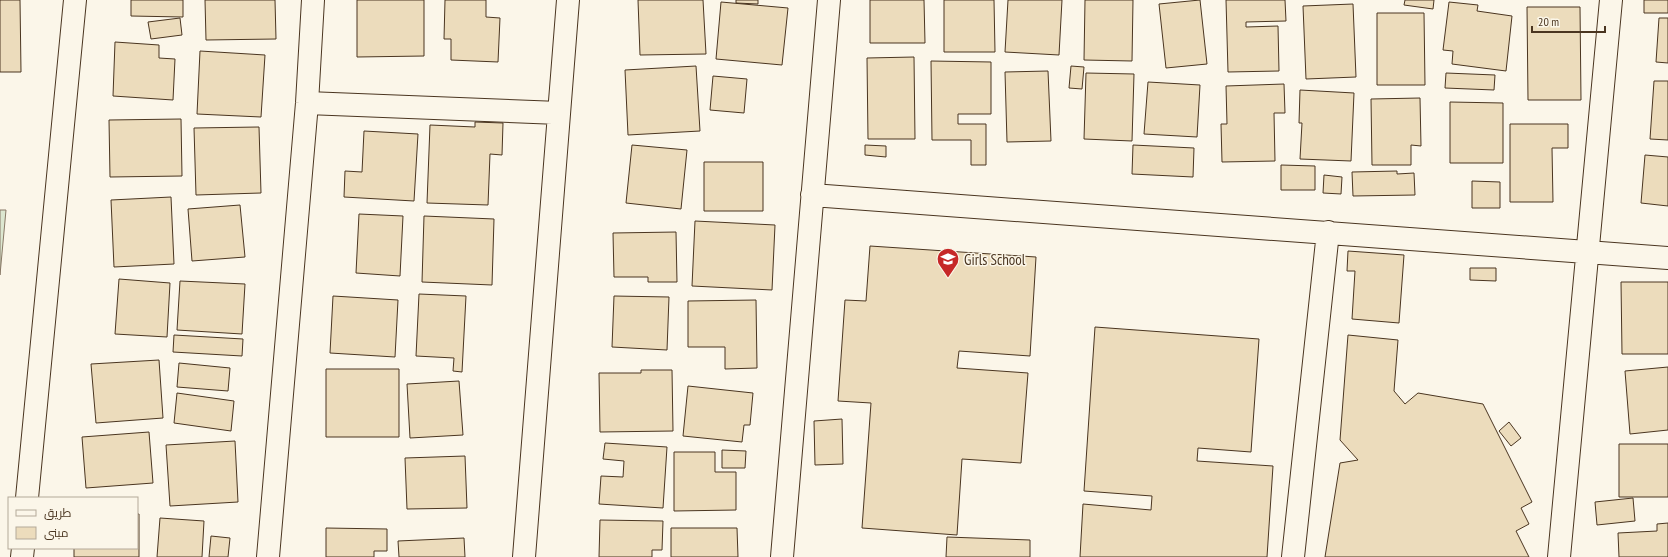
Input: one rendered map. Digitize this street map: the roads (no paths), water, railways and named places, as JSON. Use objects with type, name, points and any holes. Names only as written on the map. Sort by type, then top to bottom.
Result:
[{"type":"street","points":[[28,497],[75,0]]},
{"type":"street","points":[[268,557],[306,103],[313,0]]},
{"type":"street","points":[[524,557],[568,0]]},
{"type":"street","points":[[782,557],[829,0]]},
{"type":"street","points":[[1558,557],[1611,0]]},
{"type":"street","points":[[306,103],[559,113]]},
{"type":"street","points":[[812,194],[1668,258]]},
{"type":"street","points":[[1293,557],[1328,232]]},
{"type":"place","name":"Girls School","points":[[948,278]]}]
